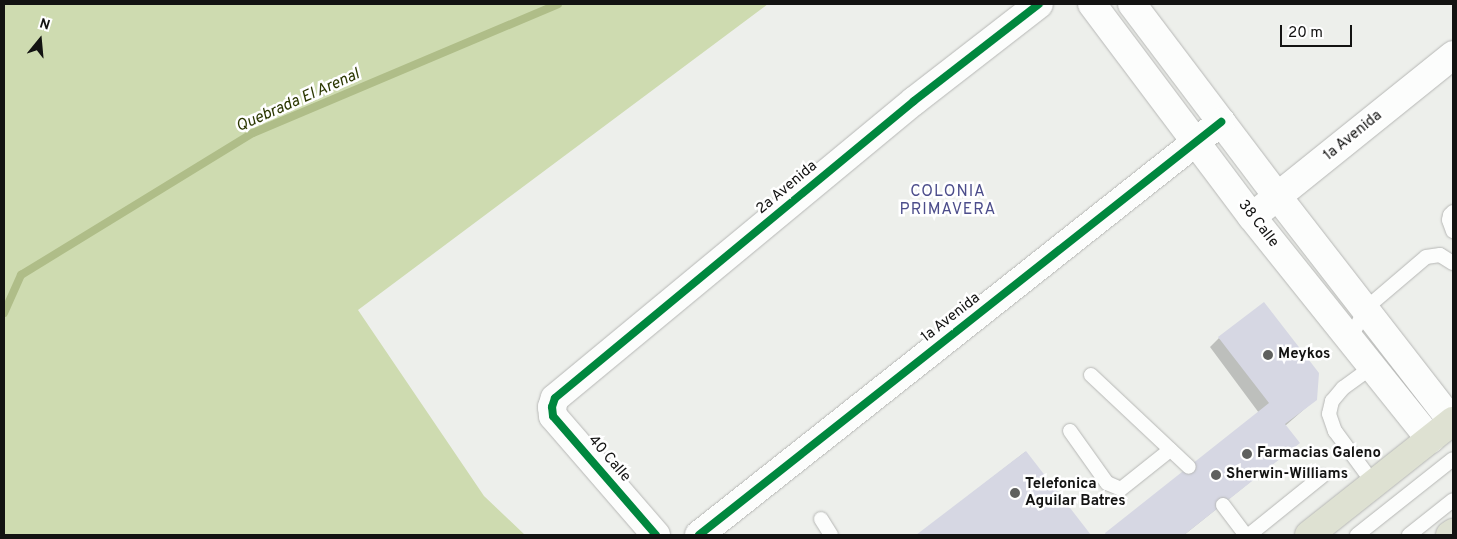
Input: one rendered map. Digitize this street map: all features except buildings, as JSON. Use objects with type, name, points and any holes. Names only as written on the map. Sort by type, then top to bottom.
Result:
[{"type":"highway","points":[[1310,535],[1453,421]]},
{"type":"street","name":"2a Avenida","points":[[555,398],[914,101],[1039,4]]},
{"type":"street","name":"38 Calle","points":[[1092,4],[1252,217],[1430,439]]},
{"type":"street","points":[[1132,4],[1220,122],[1453,421]]},
{"type":"street","name":"1a Avenida","points":[[1252,217],[1453,55]]},
{"type":"street","name":"1a Avenida","points":[[699,535],[1220,122]]},
{"type":"street","name":"40 Calle","points":[[555,398],[552,407],[553,416],[656,535]]},
{"type":"lane","points":[[1453,212],[1448,220],[1453,230]]},
{"type":"lane","points":[[1350,340],[1365,309],[1426,257],[1440,254],[1453,263]]},
{"type":"lane","points":[[1372,367],[1343,388],[1332,400],[1330,414],[1335,431],[1374,484]]},
{"type":"lane","points":[[1091,375],[1189,467]]},
{"type":"lane","points":[[1070,431],[1107,483],[1120,489],[1170,450]]},
{"type":"lane","points":[[1357,535],[1453,459]]},
{"type":"lane","points":[[1223,504],[1247,535],[1322,476]]},
{"type":"lane","points":[[1409,535],[1453,500]]},
{"type":"lane","points":[[821,519],[832,535]]},
{"type":"green space","points":[[4,4],[768,4],[358,310],[484,496],[525,535],[4,535]]},
{"type":"waterway","name":"Quebrada El Arenal","points":[[4,313],[21,275],[253,133],[558,4]]},
{"type":"cycle path","points":[[656,535],[553,416],[552,407],[555,398],[914,101],[1039,4]]},
{"type":"cycle path","points":[[699,535],[1221,122]]},
{"type":"place","name":"Meykos","points":[[1268,355]]},
{"type":"place","name":"Farmacias Galeno","points":[[1247,454]]},
{"type":"place","name":"Sherwin-Williams","points":[[1216,475]]},
{"type":"place","name":"Telefonica Aguilar Batres","points":[[1015,493]]},
{"type":"district","name":"COLONIA PRIMAVERA","points":[[948,201]]}]
